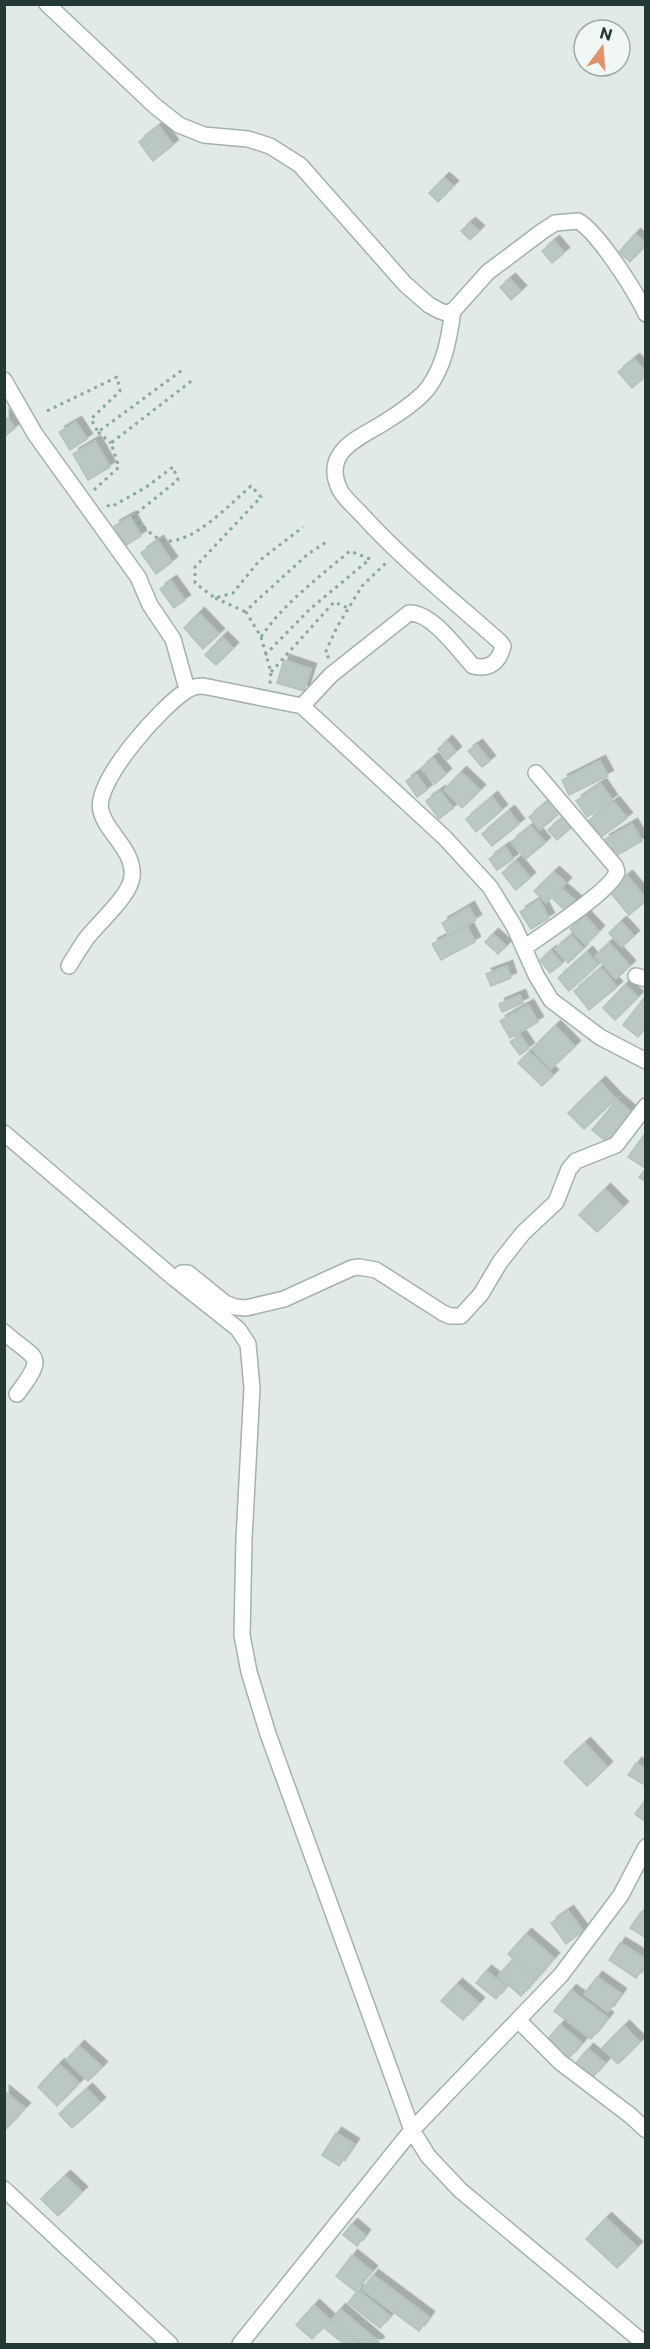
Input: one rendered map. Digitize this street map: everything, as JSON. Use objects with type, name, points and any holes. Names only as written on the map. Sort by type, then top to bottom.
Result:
[{"type":"street","points":[[47,4],[155,106],[179,125],[204,135],[248,139],[270,146],[294,160],[405,284],[434,308],[446,313],[453,311]]},
{"type":"street","points":[[302,706],[324,681],[409,614],[424,616],[435,624],[473,666],[488,667],[496,662],[501,652],[503,646],[500,642],[383,538],[339,489],[334,474],[337,460],[348,445],[359,435],[384,422],[420,397],[428,388],[445,356],[453,311],[488,272],[544,230],[555,224],[578,221],[591,231],[604,249],[626,280],[645,314]]},
{"type":"street","points":[[4,380],[41,443],[138,577],[150,605],[173,639],[188,690]]},
{"type":"street","points":[[69,966],[87,938],[124,894],[132,877],[126,852],[100,811],[102,797],[114,772],[151,721],[188,690],[203,686],[302,706],[445,838],[490,887],[514,926],[536,975],[551,1000],[600,1037],[645,1061]]},
{"type":"street","points":[[524,948],[586,904],[613,881],[617,872],[615,866],[536,773]]},
{"type":"street","points":[[175,1279],[182,1273],[188,1273],[225,1303],[246,1308],[284,1299],[352,1269],[366,1267],[376,1270],[450,1316],[461,1316],[482,1294],[500,1262],[523,1233],[556,1202],[569,1169],[576,1161],[616,1145],[645,1106]]},
{"type":"street","points":[[4,1133],[175,1279],[238,1329],[248,1344],[252,1388],[242,1622],[249,1672],[268,1734],[412,2130],[428,2156],[460,2190],[645,2344]]},
{"type":"street","points":[[4,1332],[33,1354],[35,1360],[34,1372],[17,1394]]},
{"type":"street","points":[[240,2344],[412,2130],[561,1975],[621,1895],[645,1847]]},
{"type":"street","points":[[518,2020],[569,2070],[631,2116],[645,2130]]},
{"type":"street","points":[[4,2189],[170,2344]]},
{"type":"path","points":[[98,432],[184,369]]},
{"type":"path","points":[[47,411],[117,377],[120,391],[91,419],[98,432],[111,443],[119,467],[92,492],[95,498]]},
{"type":"path","points":[[111,443],[194,379]]},
{"type":"path","points":[[99,503],[111,507],[145,488],[172,467],[178,480],[133,516],[155,537],[166,541],[188,538],[251,486],[261,497],[195,567],[195,583],[215,598],[246,612],[261,637],[271,672],[268,699]]},
{"type":"path","points":[[215,598],[233,593],[259,561],[303,527]]},
{"type":"path","points":[[246,612],[308,554],[328,541]]},
{"type":"path","points":[[261,637],[269,624],[350,551],[370,559],[310,609],[265,655]]},
{"type":"path","points":[[335,664],[325,653],[337,627],[362,586],[375,575]]},
{"type":"path","points":[[271,672],[334,602],[348,608]]},
{"type":"building","points":[[159,126],[173,145],[153,161],[139,142]]},
{"type":"building","points":[[444,178],[453,186],[438,202],[429,193]]},
{"type":"building","points":[[470,223],[479,231],[470,240],[461,231]]},
{"type":"building","points":[[635,234],[646,244],[630,262],[619,252]]},
{"type":"building","points":[[554,241],[564,253],[552,263],[542,251]]},
{"type":"building","points":[[510,279],[521,291],[511,300],[500,287]]},
{"type":"building","points":[[634,359],[646,372],[646,376],[632,388],[618,372]]},
{"type":"building","points":[[4,415],[15,428],[4,437]]},
{"type":"building","points":[[76,422],[87,439],[70,450],[59,432]]},
{"type":"building","points":[[95,441],[110,467],[88,480],[73,454]]},
{"type":"building","points":[[130,517],[141,536],[126,545],[114,526]]},
{"type":"building","points":[[158,541],[172,562],[156,574],[141,553]]},
{"type":"building","points":[[171,581],[185,600],[174,608],[160,589]]},
{"type":"building","points":[[199,613],[219,634],[203,649],[184,628]]},
{"type":"building","points":[[222,637],[233,648],[216,665],[205,655]]},
{"type":"building","points":[[284,660],[311,669],[304,691],[277,683]]},
{"type":"building","points":[[447,741],[456,752],[447,760],[438,749]]},
{"type":"building","points":[[477,745],[490,761],[482,767],[468,751]]},
{"type":"building","points":[[433,758],[446,774],[435,784],[421,768]]},
{"type":"building","points":[[600,761],[608,776],[569,795],[562,780]]},
{"type":"building","points":[[461,772],[480,790],[462,808],[444,790]]},
{"type":"building","points":[[416,774],[427,790],[417,797],[406,781]]},
{"type":"building","points":[[601,784],[612,800],[587,817],[576,801]]},
{"type":"building","points":[[440,791],[453,808],[439,819],[426,801]]},
{"type":"building","points":[[492,797],[502,810],[476,832],[466,819]]},
{"type":"building","points":[[549,800],[560,813],[540,830],[529,817]]},
{"type":"building","points":[[614,802],[627,818],[601,837],[588,821]]},
{"type":"building","points":[[509,811],[519,824],[492,846],[482,834]]},
{"type":"building","points":[[563,817],[571,828],[557,840],[548,830]]},
{"type":"building","points":[[632,824],[642,841],[614,857],[604,840]]},
{"type":"building","points":[[531,826],[545,843],[526,859],[511,842]]},
{"type":"building","points":[[505,847],[513,859],[497,870],[489,859]]},
{"type":"building","points":[[516,861],[530,878],[516,890],[502,873]]},
{"type":"building","points":[[554,872],[566,883],[546,903],[534,891]]},
{"type":"building","points":[[627,876],[646,898],[646,901],[629,915],[609,891]]},
{"type":"building","points":[[562,889],[577,902],[568,913],[553,899]]},
{"type":"building","points":[[539,900],[549,918],[531,929],[520,912]]},
{"type":"building","points":[[469,907],[476,920],[449,936],[442,923]]},
{"type":"building","points":[[584,915],[599,931],[586,945],[570,929]]},
{"type":"building","points":[[621,922],[634,936],[622,947],[609,933]]},
{"type":"building","points":[[467,926],[475,942],[441,960],[432,944]]},
{"type":"building","points":[[493,934],[506,946],[498,954],[485,942]]},
{"type":"building","points":[[571,935],[583,949],[568,963],[555,949]]},
{"type":"building","points":[[609,943],[630,966],[616,979],[595,956]]},
{"type":"building","points":[[551,951],[562,964],[550,973],[540,960]]},
{"type":"building","points":[[587,952],[598,965],[569,991],[558,978]]},
{"type":"building","points":[[507,966],[511,978],[491,986],[486,974]]},
{"type":"building","points":[[601,968],[617,987],[589,1010],[574,991]]},
{"type":"building","points":[[625,985],[638,997],[615,1020],[603,1008]]},
{"type":"building","points":[[520,995],[523,1003],[502,1012],[499,1004]]},
{"type":"building","points":[[644,998],[646,1028],[638,1037],[623,1025]]},
{"type":"building","points":[[528,1005],[538,1022],[510,1038],[500,1021]]},
{"type":"building","points":[[555,1026],[575,1046],[551,1069],[532,1049]]},
{"type":"building","points":[[520,1035],[529,1048],[520,1055],[510,1042]]},
{"type":"building","points":[[529,1052],[553,1075],[542,1086],[518,1063]]},
{"type":"building","points":[[600,1082],[616,1099],[584,1129],[568,1113]]},
{"type":"building","points":[[617,1100],[634,1114],[609,1144],[592,1130]]},
{"type":"building","points":[[646,1132],[646,1167],[645,1168],[628,1157]]},
{"type":"building","points":[[646,1169],[646,1182],[639,1177]]},
{"type":"building","points":[[605,1189],[623,1207],[597,1232],[579,1215]]},
{"type":"building","points":[[585,1743],[607,1767],[587,1786],[564,1762]]},
{"type":"building","points":[[636,1763],[646,1769],[645,1785],[628,1775]]},
{"type":"building","points":[[646,1799],[646,1822],[635,1814]]},
{"type":"building","points":[[568,1911],[583,1931],[566,1944],[551,1923]]},
{"type":"building","points":[[641,1912],[646,1915],[646,1938],[630,1928]]},
{"type":"building","points":[[526,1934],[554,1958],[536,1979],[508,1954]]},
{"type":"building","points":[[620,1943],[646,1959],[646,1964],[636,1978],[609,1960]]},
{"type":"building","points":[[513,1959],[536,1979],[521,1996],[498,1976]]},
{"type":"building","points":[[486,1971],[506,1986],[496,1999],[476,1983]]},
{"type":"building","points":[[597,1977],[621,1994],[608,2012],[584,1994]]},
{"type":"building","points":[[457,1984],[479,2003],[463,2020],[441,2001]]},
{"type":"building","points":[[571,1990],[608,2018],[591,2039],[554,2011]]},
{"type":"building","points":[[560,2025],[582,2043],[569,2058],[547,2040]]},
{"type":"building","points":[[624,2026],[640,2042],[618,2064],[602,2048]]},
{"type":"building","points":[[79,2046],[102,2067],[88,2081],[66,2060]]},
{"type":"building","points":[[588,2049],[605,2063],[593,2077],[576,2063]]},
{"type":"building","points":[[59,2064],[79,2083],[57,2106],[38,2087]]},
{"type":"building","points":[[87,2089],[100,2103],[72,2128],[59,2114]]},
{"type":"building","points":[[4,2091],[25,2108],[4,2131]]},
{"type":"building","points":[[336,2133],[354,2144],[339,2166],[322,2155]]},
{"type":"building","points":[[65,2176],[82,2192],[58,2216],[41,2199]]},
{"type":"building","points":[[606,2218],[637,2247],[617,2268],[586,2239]]},
{"type":"building","points":[[352,2224],[365,2235],[357,2246],[343,2235]]},
{"type":"building","points":[[352,2255],[372,2271],[355,2291],[336,2276]]},
{"type":"building","points":[[373,2275],[429,2317],[419,2331],[362,2289]]},
{"type":"building","points":[[358,2290],[390,2316],[380,2328],[348,2303]]},
{"type":"building","points":[[314,2305],[330,2320],[312,2339],[296,2325]]},
{"type":"building","points":[[340,2309],[379,2342],[361,2344],[331,2320]]},
{"type":"building","points":[[331,2320],[361,2344],[344,2344],[324,2328]]}]
